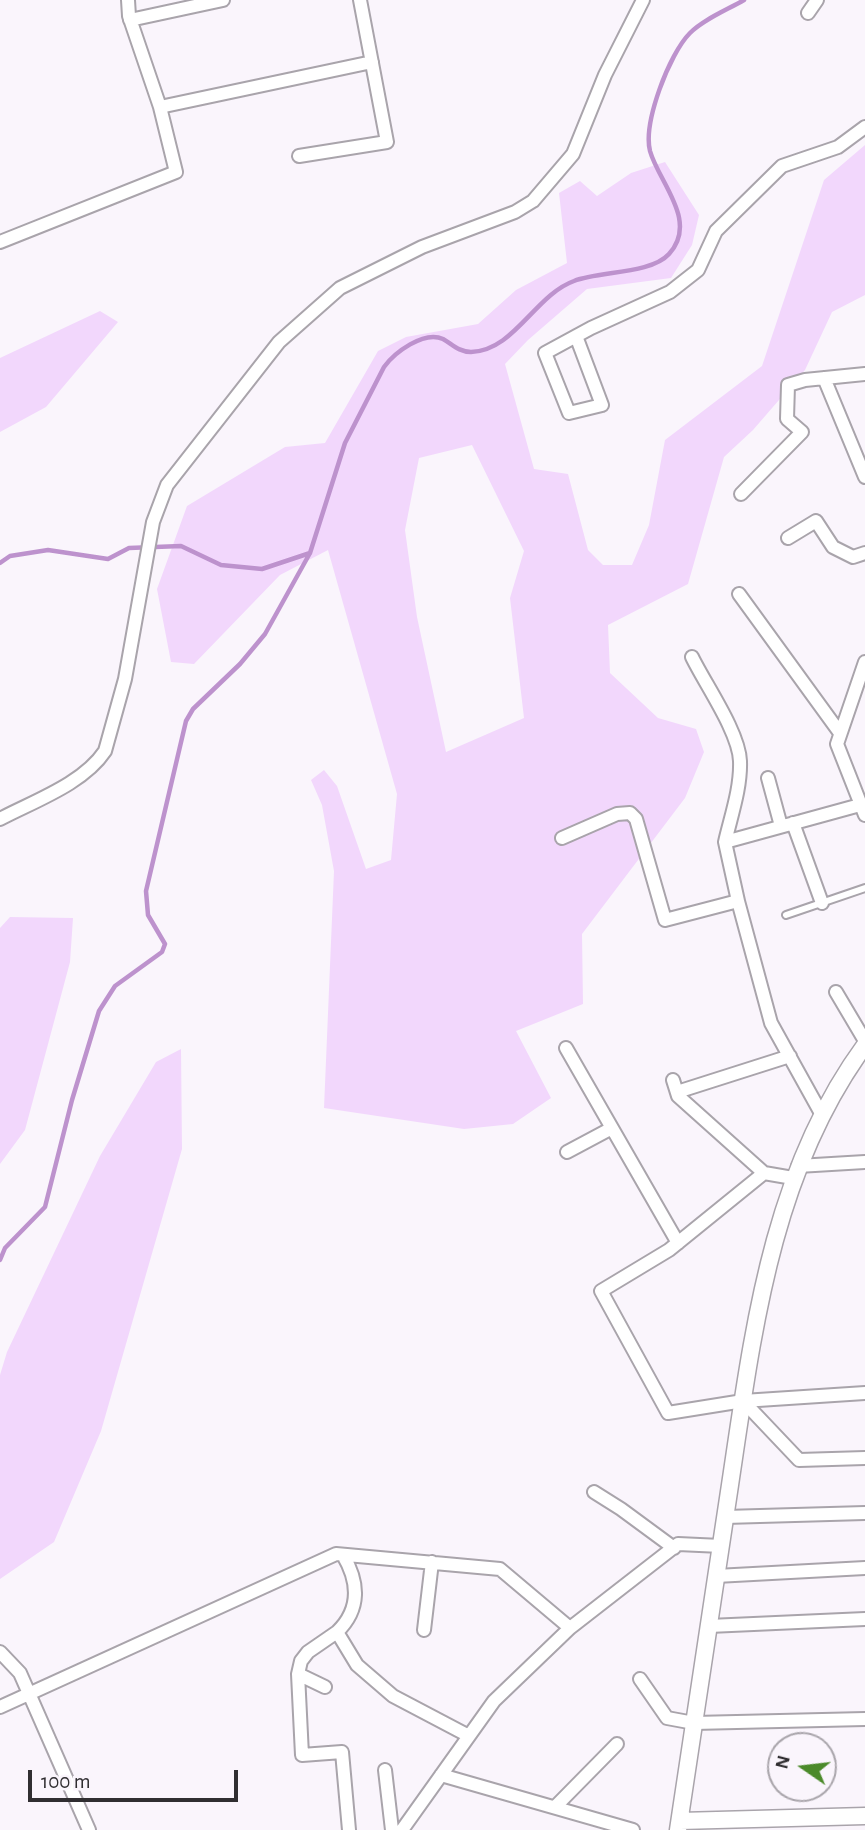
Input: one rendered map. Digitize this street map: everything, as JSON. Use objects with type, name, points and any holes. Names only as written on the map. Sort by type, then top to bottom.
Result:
[{"type":"street","points":[[0,242],[176,172],[160,107],[130,20],[128,0]]},
{"type":"street","points":[[130,20],[223,0]]},
{"type":"street","points":[[299,156],[387,142],[360,0]]},
{"type":"street","points":[[0,819],[73,780],[98,761],[104,751],[125,679],[153,522],[167,485],[199,443],[279,342],[340,288],[422,247],[515,212],[533,201],[573,154],[605,75],[643,0]]},
{"type":"street","points":[[808,13],[817,0]]},
{"type":"street","points":[[160,107],[372,62]]},
{"type":"street","points":[[576,336],[602,405],[569,413],[545,353],[576,336],[670,292],[698,270],[716,231],[782,166],[838,147],[865,127]]},
{"type":"street","points":[[741,494],[802,432],[787,419],[788,385],[865,374]]},
{"type":"street","points":[[824,378],[865,477]]},
{"type":"street","points":[[788,538],[816,521],[833,547],[853,557],[865,553]]},
{"type":"street","points":[[739,594],[840,733]]},
{"type":"street","points":[[691,657],[732,735],[740,757],[740,777],[725,842],[771,1023],[822,1115]]},
{"type":"street","points":[[725,842],[787,825],[863,810],[837,744],[865,662]]},
{"type":"street","points":[[768,778],[822,902]]},
{"type":"street","points":[[562,838],[617,814],[630,813],[636,819],[665,920],[738,901]]},
{"type":"street","points":[[836,992],[865,1043],[822,1115],[795,1172],[765,1278],[743,1401],[679,1825],[865,1816]]},
{"type":"street","points":[[566,1048],[678,1242]]},
{"type":"street","points":[[764,1173],[675,1086],[790,1056]]},
{"type":"street","points":[[566,1152],[612,1128]]},
{"type":"street","points":[[865,1163],[764,1173],[678,1242],[601,1291],[668,1413],[743,1401],[865,1393]]},
{"type":"street","points":[[743,1401],[800,1460],[865,1458]]},
{"type":"street","points":[[594,1492],[674,1548]]},
{"type":"street","points":[[725,1517],[865,1513]]},
{"type":"street","points":[[402,1830],[494,1701],[570,1628],[678,1545],[721,1546]]},
{"type":"street","points":[[0,1707],[336,1554],[500,1570],[570,1628]]},
{"type":"street","points":[[343,1555],[352,1570],[356,1597],[348,1621],[308,1652],[298,1674],[302,1755],[342,1752],[349,1830]]},
{"type":"street","points":[[424,1630],[432,1562]]},
{"type":"street","points":[[716,1576],[865,1568]]},
{"type":"street","points":[[709,1626],[865,1619]]},
{"type":"street","points":[[337,1632],[357,1665],[393,1696],[469,1736]]},
{"type":"street","points":[[0,1652],[20,1673],[89,1830]]},
{"type":"street","points":[[298,1674],[325,1687]]},
{"type":"street","points":[[640,1679],[667,1718],[694,1723],[865,1719]]},
{"type":"street","points":[[555,1807],[617,1745]]},
{"type":"street","points":[[385,1770],[392,1830]]},
{"type":"street","points":[[441,1775],[633,1830]]},
{"type":"lane","points":[[786,915],[865,888]]},
{"type":"shaded area","points":[[865,145],[865,295],[832,312],[805,370],[753,430],[724,457],[688,584],[608,625],[610,673],[658,718],[696,729],[704,752],[685,798],[582,934],[583,1004],[516,1031],[551,1098],[513,1124],[464,1129],[324,1108],[334,871],[322,805],[311,780],[324,770],[337,786],[366,869],[391,860],[397,794],[328,550],[280,575],[194,664],[171,662],[157,589],[187,506],[285,447],[325,443],[378,351],[406,337],[478,324],[516,290],[567,263],[559,193],[580,181],[597,196],[631,173],[665,162],[699,215],[692,245],[671,278],[587,289],[528,340],[505,364],[534,469],[568,474],[588,550],[603,565],[632,565],[649,525],[665,440],[762,366],[824,180]],"holes":[[[472,445],[524,551],[510,598],[524,718],[446,752],[417,617],[405,530],[419,458]]]},
{"type":"shaded area","points":[[100,311],[118,322],[46,407],[0,432],[0,358]]},
{"type":"shaded area","points":[[10,917],[73,918],[70,962],[25,1130],[0,1164],[0,928]]},
{"type":"shaded area","points":[[181,1049],[182,1149],[101,1431],[54,1542],[0,1579],[0,1375],[7,1352],[100,1156],[156,1062]]},
{"type":"waterway","points":[[0,1260],[5,1248],[45,1207],[72,1100],[99,1011],[115,986],[162,952],[165,944],[148,915],[146,891],[186,721],[193,709],[240,664],[265,634],[310,553],[345,443],[384,367],[410,344],[427,338],[443,339],[467,352],[486,349],[512,333],[560,288],[585,278],[638,269],[669,254],[677,241],[679,215],[650,151],[650,124],[654,107],[666,72],[690,33],[744,0]]},
{"type":"waterway","points":[[0,563],[10,556],[48,550],[108,559],[129,548],[181,546],[221,565],[262,569],[310,553]]}]
